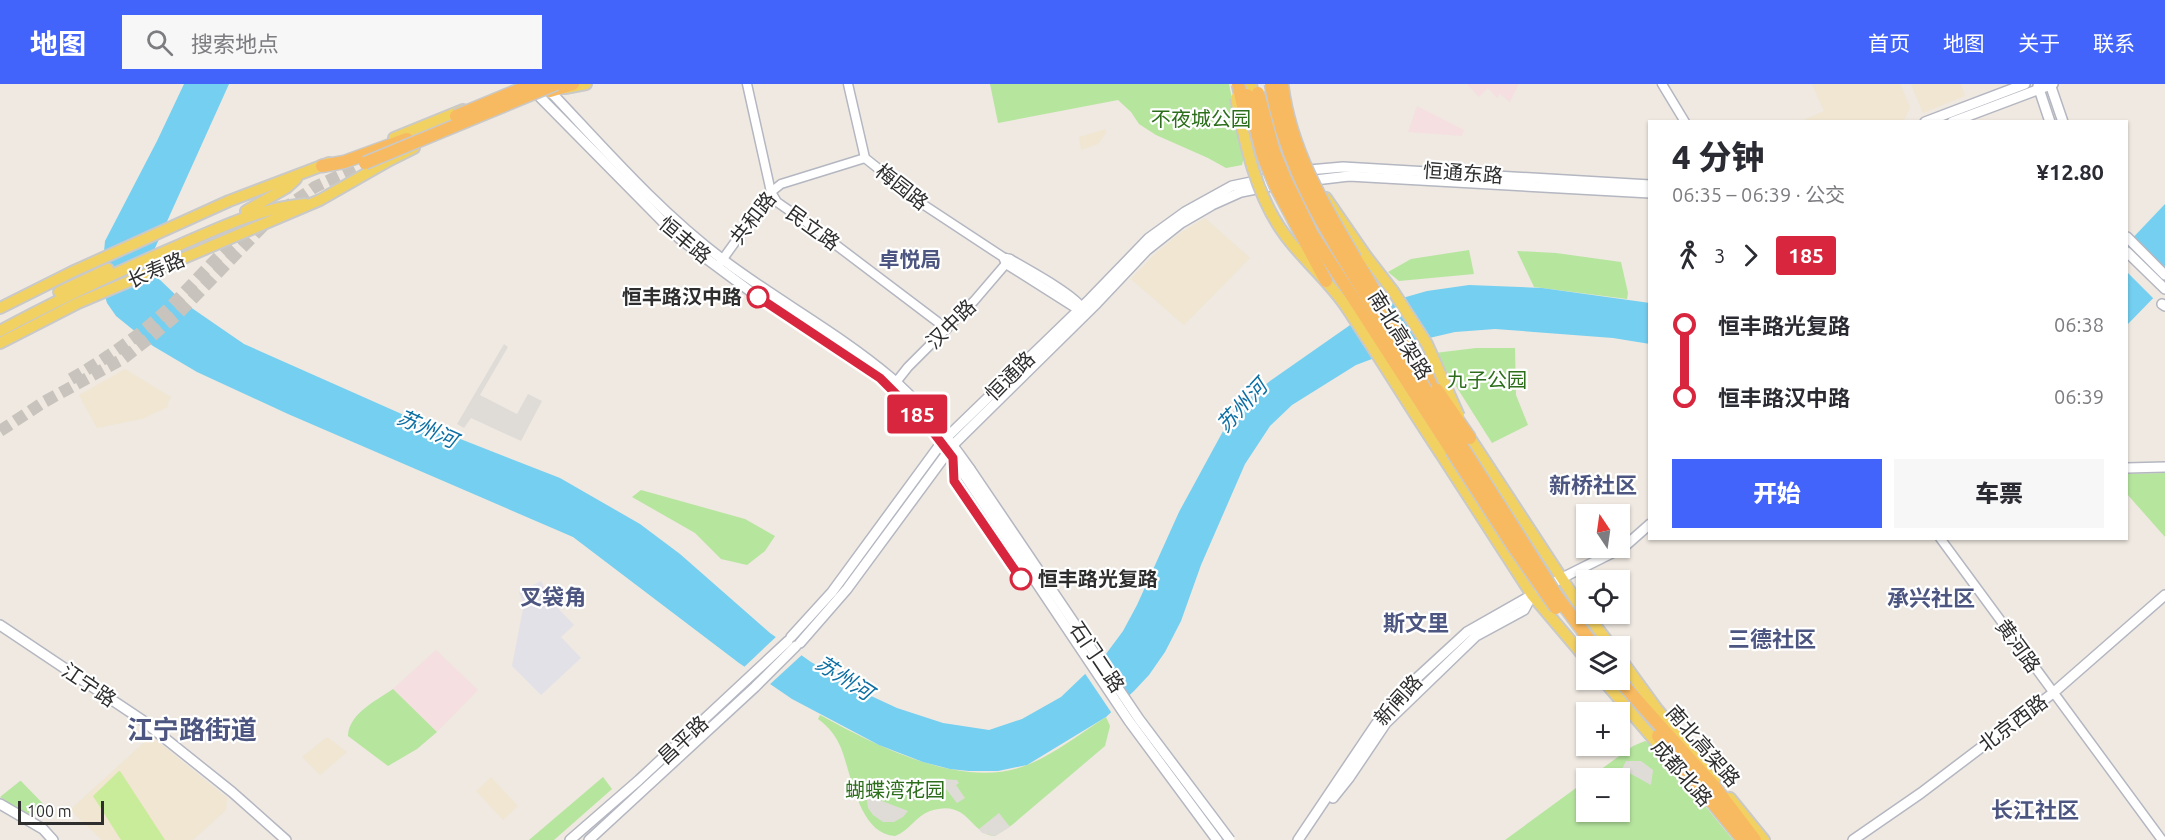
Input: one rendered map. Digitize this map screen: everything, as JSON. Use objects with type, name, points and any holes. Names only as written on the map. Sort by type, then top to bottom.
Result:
[{"type":"highway","points":[[535,90],[473,108],[364,162],[550,86],[573,84]]},
{"type":"highway","points":[[1238,84],[1256,157],[1281,216],[1303,256]]},
{"type":"highway","points":[[1245,84],[1263,156],[1275,185],[1326,281]]},
{"type":"highway","name":"南北高架路","points":[[1257,84],[1274,152],[1312,234],[1556,595],[1587,636]]},
{"type":"highway","name":"南北高架路","points":[[1271,84],[1281,130],[1291,160],[1342,258],[1424,399],[1545,593],[1578,636]]},
{"type":"highway","points":[[1282,84],[1291,129],[1302,159],[1333,222],[1382,303],[1470,438]]},
{"type":"highway","points":[[322,166],[344,162],[407,139]]},
{"type":"highway","points":[[1382,303],[1424,399]]},
{"type":"highway","points":[[1347,308],[1424,399]]},
{"type":"highway","name":"南北高架路","points":[[1620,690],[1743,840]]},
{"type":"highway","name":"南北高架路","points":[[1628,690],[1713,786],[1755,840]]},
{"type":"main road","name":"恒丰路","points":[[527,84],[680,239],[720,263],[894,385],[948,444],[967,471]]},
{"type":"main road","name":"长寿路","points":[[5,305],[229,201],[527,84]]},
{"type":"main road","points":[[550,86],[567,84]]},
{"type":"main road","points":[[550,86],[586,84]]},
{"type":"main road","points":[[1233,84],[1250,159],[1267,203],[1283,232],[1347,308],[1532,595],[1576,647]]},
{"type":"main road","points":[[1251,84],[1260,121],[1279,179]]},
{"type":"main road","points":[[1282,84],[1292,128],[1312,174],[1427,344],[1470,438],[1531,533],[1604,636]]},
{"type":"main road","points":[[1930,120],[2025,84]]},
{"type":"main road","points":[[1957,120],[2038,87],[2051,84],[2062,120]]},
{"type":"main road","name":"恒丰路","points":[[550,86],[640,185],[720,263]]},
{"type":"main road","name":"长寿路","points":[[0,343],[78,303],[314,203],[390,160],[535,90],[550,86]]},
{"type":"main road","points":[[2038,87],[2049,120]]},
{"type":"main road","name":"恒通东路","points":[[1279,179],[1343,167],[1648,185]]},
{"type":"main road","name":"长寿路","points":[[0,331],[99,280],[253,211],[304,173]]},
{"type":"main road","name":"恒通东路","points":[[1312,174],[1648,193]]},
{"type":"main road","name":"恒通路","points":[[794,641],[948,444],[1082,310],[1135,251],[1177,217],[1232,186],[1279,179]]},
{"type":"main road","name":"长寿路","points":[[0,324],[81,280],[253,211],[314,203]]},
{"type":"main road","points":[[2128,238],[2165,275]]},
{"type":"main road","points":[[2128,253],[2165,290]]},
{"type":"main road","points":[[2128,468],[2165,467]]},
{"type":"main road","name":"石门二路","points":[[967,471],[1123,712],[1217,840]]},
{"type":"main road","name":"石门二路","points":[[967,471],[1139,719],[1230,840]]},
{"type":"main road","name":"新闸路","points":[[1298,840],[1376,724],[1405,689],[1467,632],[1624,546],[1648,526]]},
{"type":"main road","name":"北京西路","points":[[1852,840],[1921,793],[2053,693],[2165,594]]},
{"type":"main road","name":"新闸路","points":[[1304,840],[1386,723],[1476,636],[1524,610],[1532,595]]},
{"type":"main road","name":"江宁路","points":[[0,625],[142,720],[232,792],[286,840]]},
{"type":"main road","name":"昌平路","points":[[589,840],[794,641]]},
{"type":"main road","name":"成都北路","points":[[1630,671],[1764,840]]},
{"type":"main road","name":"昌平路","points":[[570,840],[754,680]]},
{"type":"main road","name":"成都北路","points":[[1612,690],[1738,840]]},
{"type":"main road","points":[[0,804],[43,829],[53,840]]},
{"type":"street","name":"民立路","points":[[747,84],[771,192],[777,202],[947,329]]},
{"type":"street","name":"梅园路","points":[[848,84],[865,158],[924,205],[1082,310]]},
{"type":"street","points":[[1662,84],[1684,120]]},
{"type":"street","name":"共和路","points":[[720,263],[771,192],[781,184],[865,158]]},
{"type":"street","name":"汉中路","points":[[894,385],[908,367],[974,301],[1006,260]]},
{"type":"street","name":"黄河路","points":[[1941,540],[2162,840]]},
{"type":"shaded area","points":[[1467,84],[1519,84],[1510,102],[1500,94],[1497,98],[1488,88],[1479,97]]},
{"type":"shaded area","points":[[1812,84],[1900,84],[1910,107],[1904,120],[1803,120],[1824,111]]},
{"type":"shaded area","points":[[1911,84],[1961,84],[1965,96],[1923,113]]},
{"type":"shaded area","points":[[1417,106],[1464,130],[1462,136],[1408,132]]},
{"type":"shaded area","points":[[1106,129],[1106,133],[1098,144],[1081,150],[1079,137]]},
{"type":"shaded area","points":[[1205,218],[1250,258],[1184,325],[1131,279],[1156,253],[1180,233]]},
{"type":"shaded area","points":[[504,344],[508,347],[480,395],[517,414],[528,394],[542,401],[521,441],[471,418],[464,428],[457,424]]},
{"type":"shaded area","points":[[125,369],[171,397],[168,407],[142,419],[97,428],[79,395]]},
{"type":"shaded area","points":[[541,581],[550,600],[574,625],[561,637],[581,658],[541,695],[512,666],[524,604],[519,592]]},
{"type":"shaded area","points":[[436,650],[478,690],[437,732],[393,689]]},
{"type":"shaded area","points":[[151,736],[227,798],[226,810],[193,840],[102,840],[70,810]]},
{"type":"shaded area","points":[[327,737],[347,752],[320,775],[302,757]]},
{"type":"shaded area","points":[[1626,761],[1641,761],[1653,770],[1651,785],[1630,773],[1630,768],[1622,768]]},
{"type":"shaded area","points":[[491,777],[518,806],[503,820],[476,791]]},
{"type":"shaded area","points":[[939,780],[957,780],[959,783],[956,785],[965,798],[957,803]]},
{"type":"shaded area","points":[[869,796],[908,811],[894,822],[883,822],[868,808]]},
{"type":"shaded area","points":[[999,813],[1010,827],[995,836],[982,833],[979,829]]},
{"type":"green space","name":"不夜城公园","points":[[990,84],[1229,84],[1244,156],[1242,165],[1226,168],[1156,135],[1139,124],[1131,112],[1118,100],[998,123]]},
{"type":"green space","points":[[1469,250],[1474,274],[1399,281],[1388,272],[1411,259]]},
{"type":"green space","points":[[1517,251],[1556,253],[1621,262],[1628,293],[1627,299],[1534,287]]},
{"type":"green space","name":"九子公园","points":[[1476,348],[1515,348],[1516,395],[1528,425],[1492,443],[1435,353]]},
{"type":"green space","points":[[2165,473],[2165,537],[2128,495],[2128,474]]},
{"type":"green space","points":[[641,490],[745,519],[775,536],[765,551],[747,565],[721,559],[695,533],[632,497]]},
{"type":"green space","points":[[393,689],[437,732],[417,749],[388,766],[348,736],[358,714]]},
{"type":"green space","name":"蝴蝶湾花园","points":[[820,715],[893,751],[920,761],[948,769],[975,772],[1002,772],[1027,765],[1058,749],[1106,717],[1110,726],[1105,746],[1012,825],[995,836],[986,834],[961,813],[943,808],[925,813],[895,836],[883,833],[865,815],[853,788],[841,748],[832,732],[818,719]]},
{"type":"green space","points":[[1645,741],[1656,746],[1733,840],[1505,840],[1576,788],[1576,822],[1630,822],[1630,768],[1603,768],[1619,756],[1630,756],[1630,748]]},
{"type":"green space","points":[[119,771],[165,840],[121,840],[93,796]]},
{"type":"green space","points":[[603,777],[612,789],[554,840],[529,840]]},
{"type":"green space","points":[[20,781],[50,811],[44,814],[31,814],[18,809],[0,797]]},
{"type":"water","name":"苏州河","points":[[184,84],[229,84],[155,248],[157,277],[183,302],[244,344],[440,431],[560,478],[640,524],[680,554],[770,633],[811,662],[869,695],[897,708],[943,723],[989,730],[1022,719],[1061,697],[1106,654],[1123,631],[1137,605],[1179,512],[1234,411],[1270,381],[1353,323],[1406,297],[1427,291],[1469,285],[1542,288],[1648,303],[1648,344],[1613,338],[1495,329],[1455,332],[1425,339],[1356,365],[1292,405],[1270,426],[1245,464],[1201,565],[1181,621],[1165,652],[1134,691],[1106,717],[1027,765],[998,771],[950,769],[923,762],[879,745],[792,699],[739,663],[573,537],[288,414],[197,372],[153,346],[116,316],[107,303],[101,283],[105,241]]},
{"type":"water","points":[[2165,204],[2165,286],[2128,324],[2128,243]]},
{"type":"pier","points":[[2131,235],[2165,268],[2165,291],[2156,301],[2128,273],[2128,239]]},
{"type":"pier","points":[[778,635],[804,653],[768,686],[742,669]]},
{"type":"pier","points":[[1102,654],[1131,698],[1113,715],[1084,672]]},
{"type":"tunnel","points":[[282,210],[315,187],[365,163]]},
{"type":"tunnel","points":[[0,431],[44,402],[124,358],[178,314],[266,223]]},
{"type":"tunnel","points":[[71,379],[148,327],[243,234]]},
{"type":"bus line","name":"185","points":[[758,297],[880,378],[930,428],[953,458],[954,481],[1021,579]]},
{"type":"place","name":"恒丰路汉中路","points":[[758,297]]},
{"type":"place","name":"恒丰路光复路","points":[[1021,579]]},
{"type":"district","name":"卓悦局","points":[[910,260]]},
{"type":"district","name":"新桥社区","points":[[1593,485]]},
{"type":"district","name":"叉袋角","points":[[553,597]]},
{"type":"district","name":"承兴社区","points":[[1931,598]]},
{"type":"district","name":"斯文里","points":[[1416,623]]},
{"type":"district","name":"三德社区","points":[[1772,639]]},
{"type":"district","name":"江宁路街道","points":[[192,730]]},
{"type":"district","name":"长江社区","points":[[2035,810]]}]
